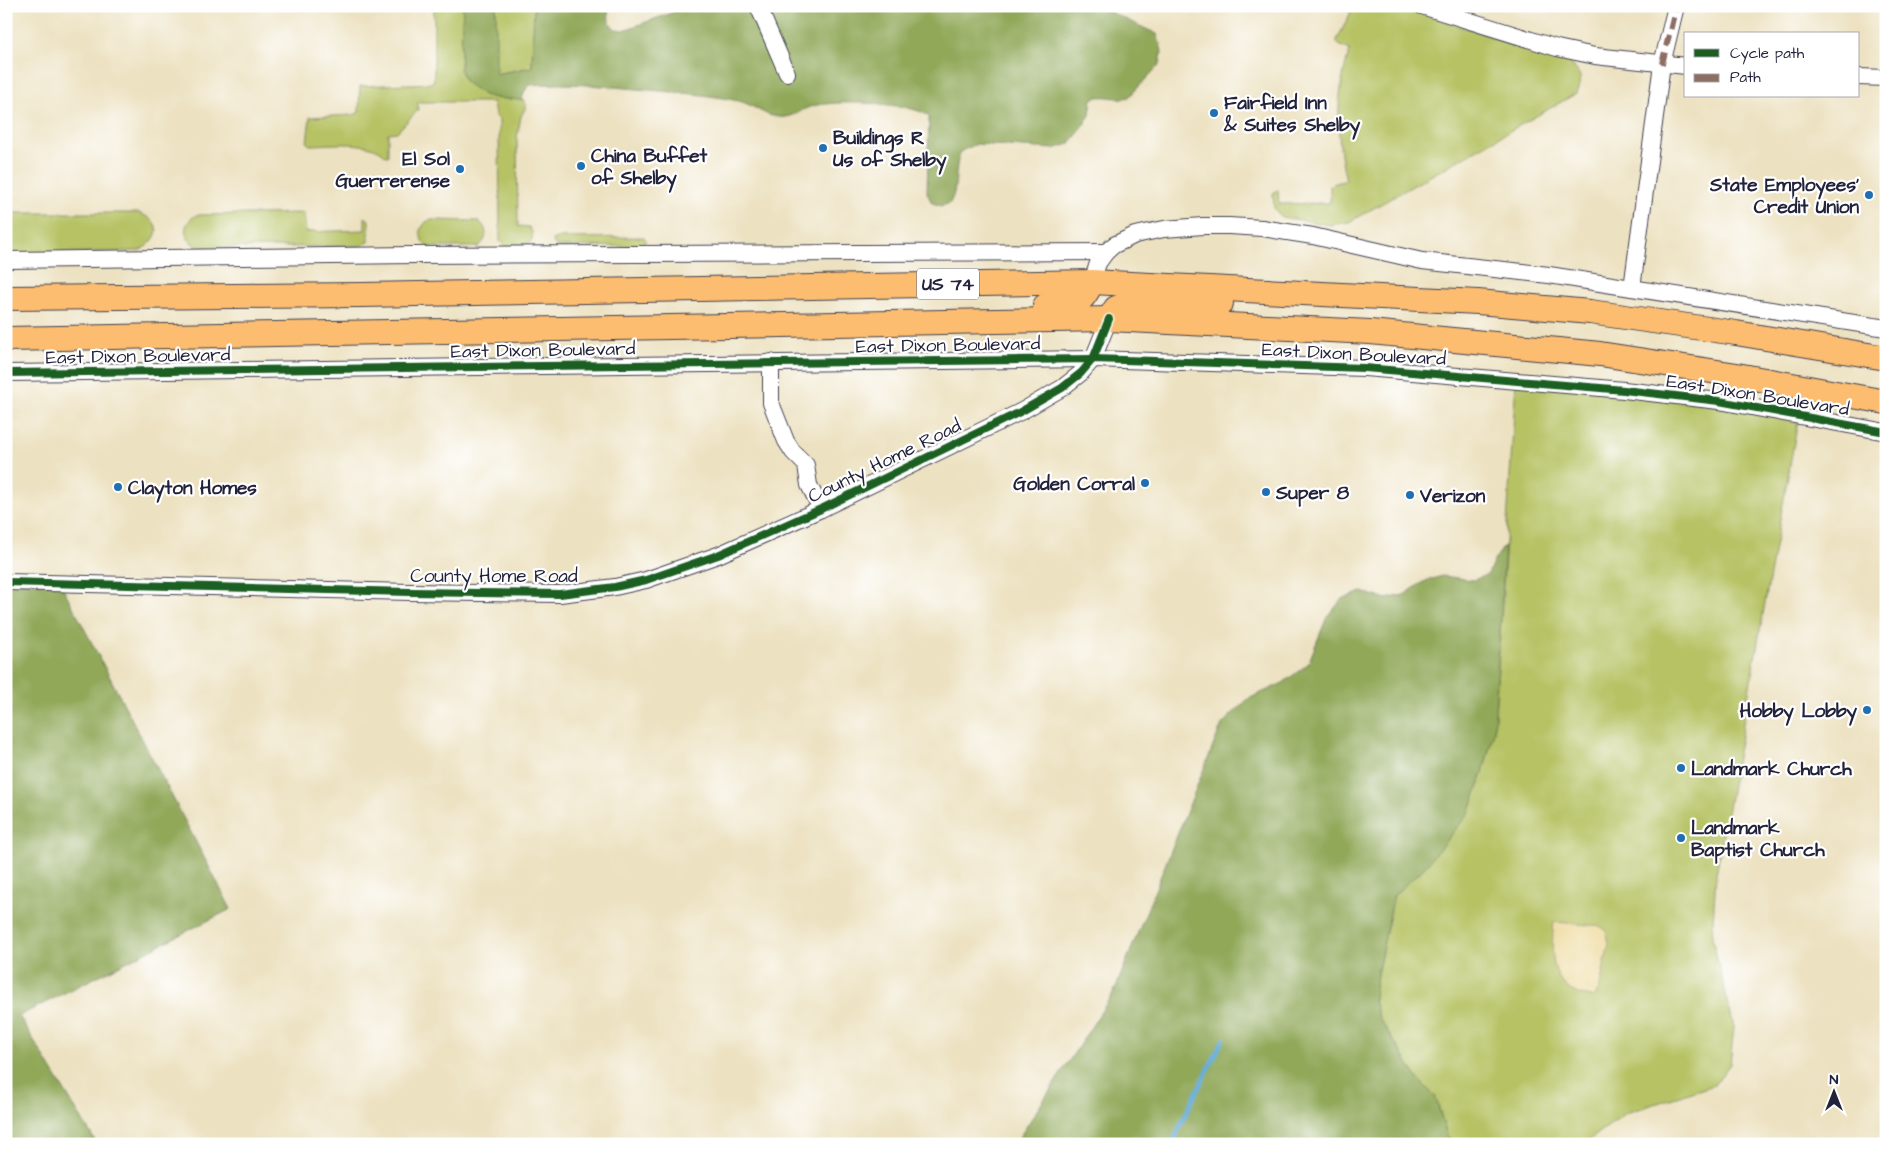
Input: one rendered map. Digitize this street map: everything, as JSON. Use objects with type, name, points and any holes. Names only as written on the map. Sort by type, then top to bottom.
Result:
[{"type":"highway","name":"US 74","points":[[6,298],[362,295],[1092,282],[1478,302],[1590,312],[1736,333],[1886,358]]},
{"type":"highway","points":[[797,324],[811,314],[819,313],[939,307],[1067,305],[1086,297],[1092,282]]},
{"type":"highway","name":"County Home Road","points":[[1109,319],[1116,308],[1130,303],[1293,303],[1324,293]]},
{"type":"highway","name":"East Dixon Boulevard","points":[[6,338],[1109,319],[1370,332],[1600,354],[1737,375],[1886,402]]},
{"type":"street","points":[[758,6],[787,73]]},
{"type":"street","points":[[1422,6],[1556,48],[1594,56],[1684,66]]},
{"type":"street","points":[[1632,288],[1662,64],[1676,6]]},
{"type":"street","points":[[1860,77],[1886,78]]},
{"type":"street","points":[[1092,282],[1098,264],[1106,252],[1124,239],[1158,229],[1203,226],[1262,228],[1321,237],[1409,259],[1549,275],[1886,328]]},
{"type":"street","points":[[6,260],[423,255],[1106,252]]},
{"type":"street","name":"County Home Road","points":[[6,582],[560,594],[615,587],[658,577],[718,555],[821,509],[1022,411],[1062,388],[1081,373],[1093,358],[1109,319]]},
{"type":"street","name":"East Dixon Boulevard","points":[[6,372],[1093,358],[1365,368],[1624,390],[1719,401],[1886,432]]},
{"type":"street","points":[[770,362],[771,403],[786,441],[793,452],[806,465],[809,486],[821,509]]},
{"type":"green space","points":[[434,6],[463,6],[460,69],[495,98],[522,100],[525,102],[526,107],[521,116],[517,138],[518,226],[529,227],[532,232],[532,240],[526,247],[507,247],[500,242],[499,119],[495,116],[493,102],[418,102],[418,110],[397,132],[388,133],[388,156],[371,147],[361,145],[310,145],[307,143],[310,117],[354,115],[359,112],[360,86],[432,83],[434,79]]},
{"type":"green space","points":[[463,6],[496,6],[496,74],[532,67],[534,6],[608,6],[609,22],[615,29],[624,30],[691,6],[1097,6],[1157,34],[1162,51],[1160,64],[1129,97],[1096,97],[1092,99],[1090,115],[1069,144],[1054,149],[977,144],[961,151],[957,164],[953,197],[950,203],[942,206],[932,203],[927,193],[929,116],[920,111],[873,103],[839,103],[813,106],[792,115],[778,117],[739,101],[675,92],[570,84],[530,85],[524,92],[522,100],[495,98],[484,95],[465,82],[460,70]]},
{"type":"green space","points":[[496,6],[534,6],[532,67],[495,74]]},
{"type":"green space","points":[[1339,6],[1402,6],[1569,63],[1580,76],[1579,88],[1577,93],[1349,222],[1330,225],[1281,217],[1274,208],[1273,194],[1275,191],[1278,190],[1279,204],[1330,203],[1330,185],[1346,180],[1340,147],[1339,114],[1342,82],[1350,50],[1336,42],[1351,12]]},
{"type":"green space","points":[[6,213],[139,213],[153,221],[157,231],[152,241],[139,251],[6,254]]},
{"type":"green space","points":[[304,213],[306,232],[365,230],[365,217],[369,220],[369,242],[361,246],[200,248],[190,241],[186,232],[187,223],[196,215]]},
{"type":"green space","points":[[431,220],[478,221],[484,227],[485,238],[481,245],[477,247],[428,247],[422,242],[420,230],[426,222]]},
{"type":"green space","points":[[644,237],[646,241],[642,246],[560,247],[556,246],[552,240],[556,238]]},
{"type":"green space","points":[[1516,380],[1799,415],[1716,874],[1712,938],[1734,1027],[1730,1064],[1714,1085],[1626,1113],[1584,1144],[1454,1144],[1447,1135],[1435,1096],[1418,1079],[1379,1018],[1374,1000],[1375,984],[1394,895],[1469,813],[1482,776],[1494,731]]},
{"type":"green space","points":[[1505,545],[1494,731],[1482,776],[1469,813],[1422,870],[1394,895],[1375,984],[1374,1000],[1379,1018],[1418,1079],[1435,1096],[1447,1135],[1454,1144],[1015,1144],[1114,992],[1222,724],[1248,699],[1283,683],[1308,664],[1326,619],[1342,599],[1362,592],[1386,599],[1404,595],[1423,582],[1442,576],[1474,580],[1488,574],[1495,559]]},
{"type":"green space","points":[[6,582],[61,584],[231,909],[19,1016],[97,1144],[6,1144]]},
{"type":"sand","points":[[1554,922],[1599,926],[1606,931],[1609,943],[1599,990],[1594,997],[1579,994],[1569,989],[1561,981],[1553,960]]},
{"type":"waterway","points":[[1172,1144],[1223,1040]]},
{"type":"marked path","points":[[1662,64],[1676,6]]},
{"type":"cycle path","points":[[6,582],[560,594],[615,587],[646,580],[718,555],[821,509],[1022,411],[1062,388],[1081,373],[1093,359],[1109,319]]},
{"type":"cycle path","points":[[6,373],[1093,359],[1365,368],[1624,390],[1719,401],[1886,432]]},
{"type":"place","name":"Fairfield Inn & Suites Shelby","points":[[1214,113]]},
{"type":"place","name":"Buildings R Us of Shelby","points":[[823,148]]},
{"type":"place","name":"China Buffet of Shelby","points":[[581,166]]},
{"type":"place","name":"El Sol Guerrerense","points":[[460,169]]},
{"type":"place","name":"State Employees’ Credit Union","points":[[1869,195]]},
{"type":"place","name":"Golden Corral","points":[[1145,483]]},
{"type":"place","name":"Clayton Homes","points":[[118,487]]},
{"type":"place","name":"Super 8","points":[[1266,492]]},
{"type":"place","name":"Verizon","points":[[1410,495]]},
{"type":"place","name":"Hobby Lobby","points":[[1867,710]]},
{"type":"place","name":"Landmark Church","points":[[1681,768]]},
{"type":"place","name":"Landmark Baptist Church","points":[[1681,838]]}]
